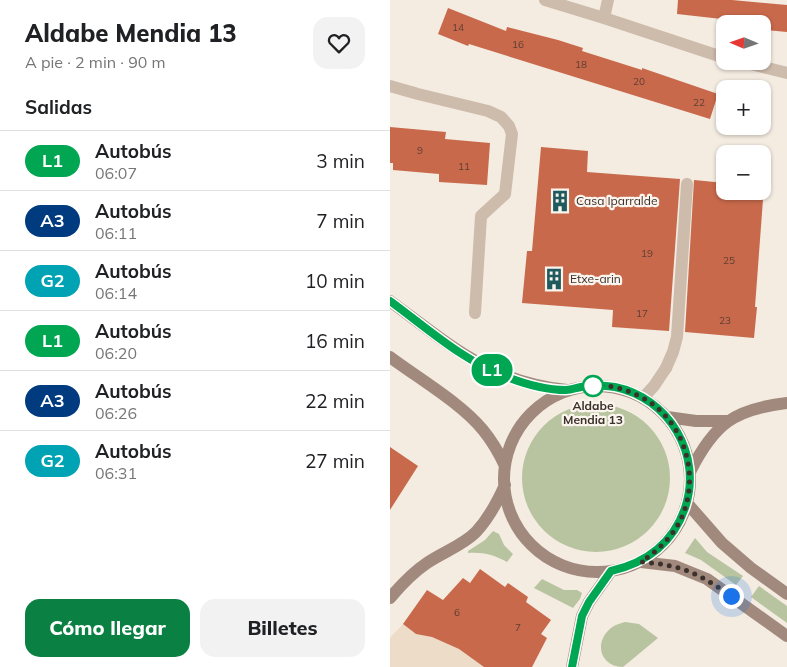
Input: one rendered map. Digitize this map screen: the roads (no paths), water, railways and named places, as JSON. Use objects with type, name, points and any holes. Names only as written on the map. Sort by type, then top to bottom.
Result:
[{"type":"main road","points":[[390,301],[454,348],[488,369],[526,383],[567,390]]},
{"type":"main road","points":[[390,357],[467,413],[482,428],[495,446],[505,466]]},
{"type":"main road","points":[[598,385],[614,387],[643,398],[667,417],[683,442],[688,457],[690,487],[682,517],[675,530],[654,553],[641,562],[627,568],[611,571],[582,571],[555,562],[531,545],[514,522],[504,485],[506,456],[513,439],[523,422],[536,408],[567,390],[598,385]]},
{"type":"main road","points":[[690,472],[706,444],[727,421],[753,409],[767,405],[787,403]]},
{"type":"main road","points":[[667,417],[696,421],[727,421]]},
{"type":"main road","points":[[390,598],[406,579],[420,568],[462,544],[475,533],[487,520],[497,503],[504,485]]},
{"type":"main road","points":[[687,503],[722,543],[751,568],[787,594]]},
{"type":"main road","points":[[641,562],[675,566],[707,579],[787,636]]},
{"type":"main road","points":[[572,667],[582,616],[589,602],[611,571]]},
{"type":"street","points":[[545,0],[716,55]]},
{"type":"street","points":[[604,18],[608,0]]},
{"type":"street","points":[[771,70],[787,74]]},
{"type":"street","points":[[390,86],[488,111],[501,118],[509,126],[512,134],[505,194],[481,216],[474,313]]},
{"type":"street","points":[[643,398],[666,368],[677,337],[687,184]]},
{"type":"place","name":"Casa Iparralde","points":[[560,201]]},
{"type":"place","name":"Etxe-arin","points":[[554,279]]},
{"type":"place","name":"Aldabe Mendia 13","points":[[593,386]]}]
